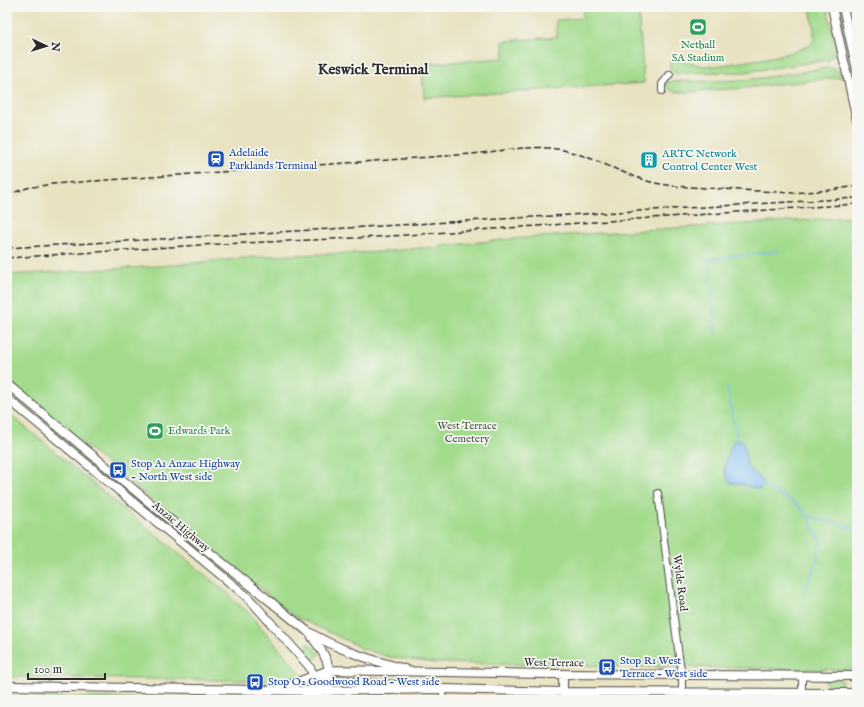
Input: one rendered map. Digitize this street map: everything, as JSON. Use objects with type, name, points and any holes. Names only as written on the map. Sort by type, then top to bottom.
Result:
[{"type":"main road","points":[[832,7],[857,120]]},
{"type":"main road","points":[[843,7],[857,70]]},
{"type":"main road","name":"Anzac Highway","points":[[7,384],[203,547],[307,631]]},
{"type":"main road","name":"Anzac Highway","points":[[7,398],[245,595],[269,620],[308,666],[314,675],[320,700]]},
{"type":"main road","points":[[20,408],[26,400]]},
{"type":"main road","points":[[307,631],[323,651],[329,666],[328,700]]},
{"type":"main road","name":"West Terrace","points":[[307,631],[322,640],[354,654],[420,672]]},
{"type":"main road","name":"West Terrace","points":[[270,690],[292,685],[329,670],[563,674],[857,676]]},
{"type":"main road","points":[[563,674],[563,696]]},
{"type":"main road","points":[[314,675],[329,680],[443,689],[563,696],[802,696],[857,693]]},
{"type":"main road","points":[[7,686],[302,691],[443,689]]},
{"type":"main road","points":[[302,691],[311,696],[314,700]]},
{"type":"street","points":[[662,91],[662,84],[670,74]]},
{"type":"street","name":"Wylde Road","points":[[658,493],[682,675],[682,696]]},
{"type":"street","points":[[802,676],[802,696]]},
{"type":"street","points":[[443,689],[443,700]]},
{"type":"green space","points":[[583,7],[638,7],[644,83],[424,98],[422,64],[504,58],[503,42],[557,37],[556,20],[583,18]]},
{"type":"green space","points":[[810,7],[827,7],[836,48],[834,55],[828,60],[746,72],[675,73],[670,66],[672,59],[705,66],[716,66],[767,58],[793,52],[808,46],[814,41],[814,30]]},
{"type":"green space","points":[[846,7],[857,7],[857,29],[852,31]]},
{"type":"green space","points":[[832,68],[840,72],[842,77],[745,88],[684,92],[672,91],[665,85],[667,82],[761,78]]},
{"type":"green space","name":"West Terrace Cemetery","points":[[857,217],[857,670],[435,663],[389,657],[361,648],[294,616],[96,455],[7,380],[7,275],[160,266],[265,256],[380,252],[522,238]]},
{"type":"green space","points":[[7,412],[231,596],[234,601],[248,612],[301,674],[292,680],[280,681],[7,677]]},
{"type":"green space","points":[[308,643],[320,654],[312,662],[305,656]]},
{"type":"green space","points":[[824,679],[842,680],[841,687],[827,686]]},
{"type":"green space","points":[[7,697],[304,699],[305,700],[7,700]]},
{"type":"water","points":[[734,440],[741,440],[744,444],[747,466],[764,482],[760,490],[729,482],[724,470],[729,451]]},
{"type":"waterway","points":[[715,335],[709,259],[779,251]]},
{"type":"waterway","points":[[727,387],[737,440]]},
{"type":"waterway","points":[[762,486],[797,504],[809,517],[845,525],[857,530]]},
{"type":"waterway","points":[[803,591],[813,573],[820,540],[811,525],[809,517]]},
{"type":"railway","points":[[7,195],[27,188],[52,184],[472,154],[532,148],[567,151],[645,180],[672,186],[793,193],[857,186]]},
{"type":"railway","points":[[7,248],[857,198]]},
{"type":"railway","points":[[7,258],[200,245],[377,237],[857,204]]},
{"type":"place","name":"Netball SA Stadium","points":[[698,27]]},
{"type":"place","name":"Adelaide Parklands Terminal","points":[[216,159]]},
{"type":"place","name":"ARTC Network Control Center West","points":[[649,160]]},
{"type":"place","name":"Edwards Park","points":[[155,431]]},
{"type":"place","name":"Stop A1 Anzac Highway - North West side","points":[[118,470]]},
{"type":"place","name":"Stop R1 West Terrace - West side","points":[[607,667]]},
{"type":"place","name":"Stop O2 Goodwood Road - West side","points":[[255,682]]},
{"type":"district","name":"Keswick Terminal","points":[[373,69]]}]
